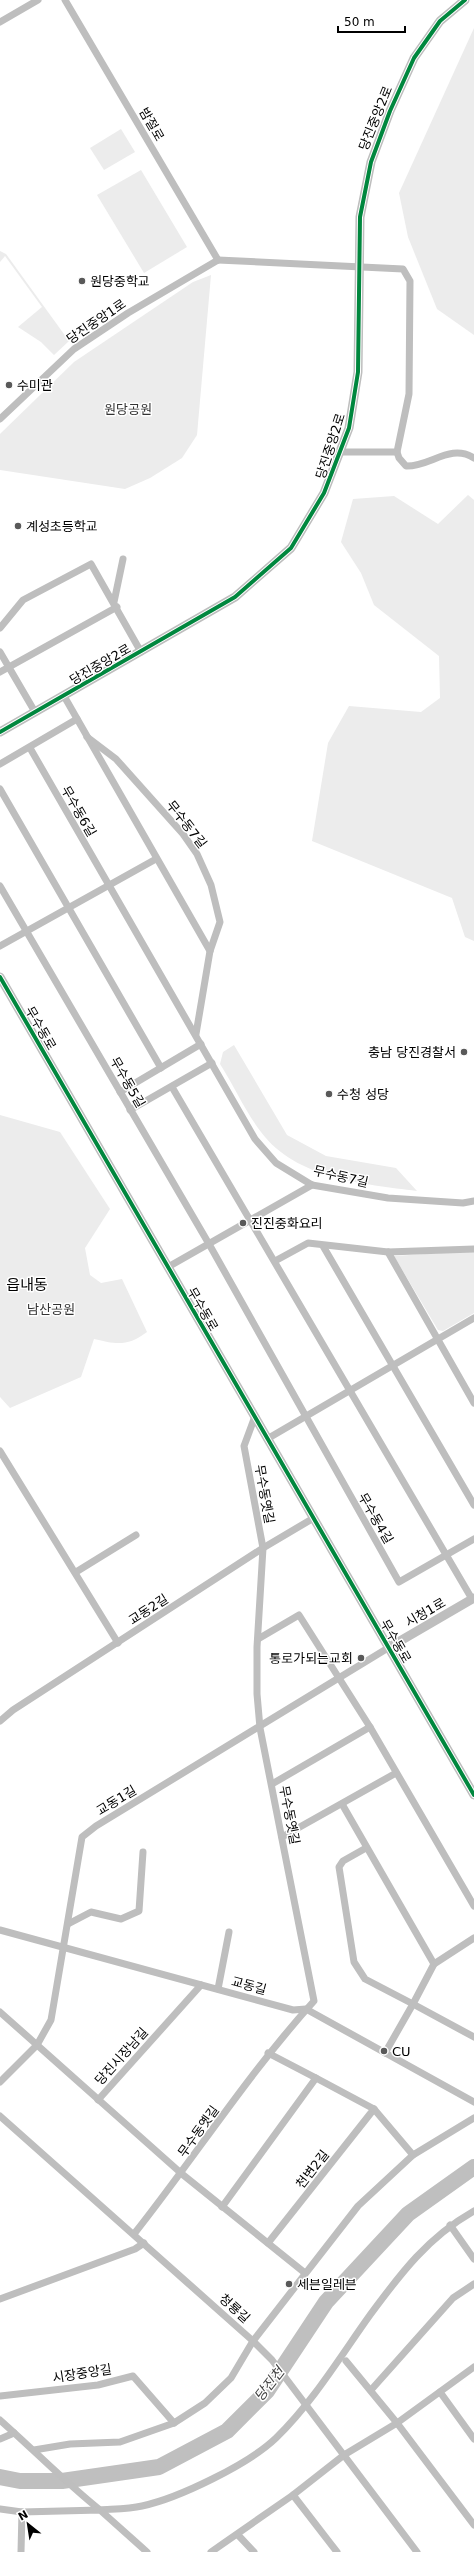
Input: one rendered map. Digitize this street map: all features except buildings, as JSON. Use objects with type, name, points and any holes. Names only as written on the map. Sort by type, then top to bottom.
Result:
[{"type":"street","points":[[0,22],[38,0]]},
{"type":"street","name":"밤절로","points":[[65,0],[218,260]]},
{"type":"street","name":"당진중앙2로","points":[[0,732],[235,597],[291,548],[324,493],[349,428],[358,372],[360,217],[371,162],[390,111],[414,58],[440,21],[465,0]]},
{"type":"street","points":[[218,260],[403,269],[410,281],[409,394],[398,452],[399,458],[406,466],[416,466],[452,452],[474,458]]},
{"type":"street","name":"당진중앙1로","points":[[0,419],[74,349],[128,313],[218,260]]},
{"type":"street","name":"당진중앙2로","points":[[341,452],[398,452]]},
{"type":"street","points":[[0,672],[115,605],[123,559]]},
{"type":"street","name":"당진중앙2로","points":[[0,628],[23,600],[91,564],[141,652]]},
{"type":"street","points":[[0,652],[34,712]]},
{"type":"street","name":"무수동7길","points":[[64,696],[210,951]]},
{"type":"street","points":[[0,764],[30,748],[77,719]]},
{"type":"street","name":"무수동7길","points":[[87,737],[116,759],[182,834],[197,854],[211,885],[220,922],[210,951],[196,1034]]},
{"type":"street","name":"무수동6길","points":[[30,748],[108,886]]},
{"type":"street","points":[[0,789],[161,1068]]},
{"type":"street","points":[[0,946],[156,859]]},
{"type":"street","points":[[0,886],[26,932]]},
{"type":"street","name":"무수동7길","points":[[108,886],[196,1034],[255,1139],[276,1163],[312,1185],[388,1198],[463,1203],[474,1201]]},
{"type":"street","name":"무수동5길","points":[[26,932],[209,1244]]},
{"type":"street","name":"무수동로","points":[[0,977],[254,1419],[474,1795]]},
{"type":"street","points":[[120,1092],[201,1044]]},
{"type":"street","points":[[130,1110],[212,1063]]},
{"type":"street","points":[[172,1087],[275,1261],[349,1392],[473,1598]]},
{"type":"street","points":[[168,1267],[312,1185]]},
{"type":"street","points":[[275,1261],[308,1243],[322,1246],[388,1252],[474,1249]]},
{"type":"street","name":"무수동4길","points":[[209,1244],[305,1418],[399,1582],[474,1539]]},
{"type":"street","points":[[322,1246],[474,1505]]},
{"type":"street","points":[[388,1252],[474,1402]]},
{"type":"street","points":[[267,1439],[474,1318]]},
{"type":"street","name":"무수동옛길","points":[[134,2234],[182,2174],[268,2053],[314,2001],[260,1728],[257,1694],[258,1639],[263,1548],[244,1446],[254,1419]]},
{"type":"street","points":[[0,1451],[76,1572],[118,1643]]},
{"type":"street","name":"교동2길","points":[[0,1721],[13,1710],[263,1548],[312,1519]]},
{"type":"street","points":[[76,1572],[136,1535]]},
{"type":"street","name":"시청1로","points":[[388,1648],[473,1598]]},
{"type":"street","points":[[258,1639],[300,1615],[370,1727],[474,1906]]},
{"type":"street","name":"무수동로","points":[[260,1728],[388,1648]]},
{"type":"street","points":[[272,1784],[370,1727]]},
{"type":"street","name":"교동1길","points":[[62,1947],[68,1924],[82,1837],[96,1826],[260,1728]]},
{"type":"street","points":[[282,1837],[396,1773]]},
{"type":"street","points":[[342,1804],[434,1964]]},
{"type":"street","points":[[366,1848],[343,1861],[338,1867],[354,1962],[365,1979],[474,2037]]},
{"type":"street","points":[[68,1924],[92,1912],[121,1919],[139,1911],[143,1852]]},
{"type":"street","name":"교동길","points":[[0,1930],[293,2010],[306,2009],[474,2102]]},
{"type":"street","points":[[218,1989],[229,1932]]},
{"type":"street","points":[[385,2053],[434,1964],[474,1938]]},
{"type":"street","points":[[0,2082],[37,2045],[51,2020],[62,1947]]},
{"type":"street","name":"당진시장남길","points":[[0,2012],[98,2100],[202,1985]]},
{"type":"street","points":[[268,2053],[374,2109],[413,2154]]},
{"type":"street","points":[[222,2206],[316,2078]]},
{"type":"street","name":"무수동옛길","points":[[98,2100],[182,2174]]},
{"type":"street","name":"천변2길","points":[[268,2243],[374,2109]]},
{"type":"street","name":"청룡길","points":[[0,2116],[254,2341],[306,2405],[418,2552]]},
{"type":"street","points":[[34,2450],[70,2444],[120,2442],[174,2423],[204,2403],[231,2378],[254,2341],[268,2325],[305,2273],[358,2206],[413,2154],[474,2118]]},
{"type":"street","points":[[182,2174],[305,2273]]},
{"type":"street","points":[[0,2509],[22,2512],[100,2510],[142,2506],[180,2494],[233,2468],[275,2439],[306,2405],[399,2277],[423,2248],[450,2225],[474,2211]]},
{"type":"street","points":[[450,2225],[474,2259]]},
{"type":"street","points":[[0,2299],[135,2248],[144,2242]]},
{"type":"street","points":[[371,2390],[453,2298],[474,2284]]},
{"type":"street","points":[[346,2361],[397,2422],[474,2525]]},
{"type":"street","points":[[211,2552],[238,2535],[293,2495],[344,2455],[397,2422],[474,2367]]},
{"type":"street","name":"시장중앙길","points":[[0,2396],[98,2386],[133,2376],[174,2423]]},
{"type":"street","points":[[440,2392],[474,2439]]},
{"type":"street","points":[[0,2420],[34,2450],[62,2480],[100,2510],[147,2552]]},
{"type":"street","points":[[0,2438],[14,2433]]},
{"type":"street","points":[[293,2495],[337,2552]]},
{"type":"street","points":[[21,2552],[22,2512]]},
{"type":"street","points":[[238,2535],[254,2552]]},
{"type":"green space","points":[[474,28],[474,335],[437,309],[408,237],[399,193]]},
{"type":"green space","points":[[121,129],[135,152],[104,170],[90,148]]},
{"type":"green space","points":[[141,170],[187,247],[144,273],[97,195]]},
{"type":"green space","points":[[0,251],[6,254],[69,341],[54,355],[41,342],[18,327],[42,307],[5,256],[0,262]]},
{"type":"green space","name":"원당공원","points":[[211,275],[197,435],[182,458],[150,478],[125,489],[0,470],[0,434],[74,362],[193,282]]},
{"type":"green space","points":[[468,495],[474,500],[474,941],[465,937],[452,898],[312,841],[328,743],[349,706],[421,712],[440,698],[439,656],[374,605],[361,573],[341,542],[353,499],[394,496],[438,524]]},
{"type":"green space","points":[[234,1045],[287,1135],[326,1156],[396,1168],[417,1191],[354,1182],[332,1176],[293,1160],[276,1148],[255,1124],[220,1064],[223,1052]]},
{"type":"green space","name":"남산공원","points":[[0,1115],[60,1132],[110,1209],[85,1248],[90,1275],[101,1283],[122,1279],[147,1332],[133,1340],[121,1343],[94,1339],[81,1377],[10,1408],[0,1397]]},
{"type":"green space","points":[[474,1251],[474,1313],[443,1331],[438,1330],[394,1256]]},
{"type":"waterway","name":"당진천","points":[[0,2477],[20,2481],[62,2481],[159,2467],[227,2431],[267,2391],[326,2302],[408,2214],[474,2167]]},
{"type":"cycle path","points":[[0,732],[235,597],[291,548],[324,493],[349,428],[358,372],[360,217],[371,162],[390,111],[414,58],[440,21],[465,0]]},
{"type":"cycle path","points":[[0,977],[474,1795]]},
{"type":"place","name":"원당중학교","points":[[82,281]]},
{"type":"place","name":"수미관","points":[[9,385]]},
{"type":"place","name":"계성초등학교","points":[[18,526]]},
{"type":"place","name":"충남 당진경찰서","points":[[464,1052]]},
{"type":"place","name":"수청 성당","points":[[329,1094]]},
{"type":"place","name":"진진중화요리","points":[[243,1223]]},
{"type":"place","name":"통로가되는교회","points":[[361,1658]]},
{"type":"place","name":"CU","points":[[384,2051]]},
{"type":"place","name":"세븐일레븐","points":[[289,2284]]},
{"type":"district","name":"읍내동","points":[[27,1285]]}]
